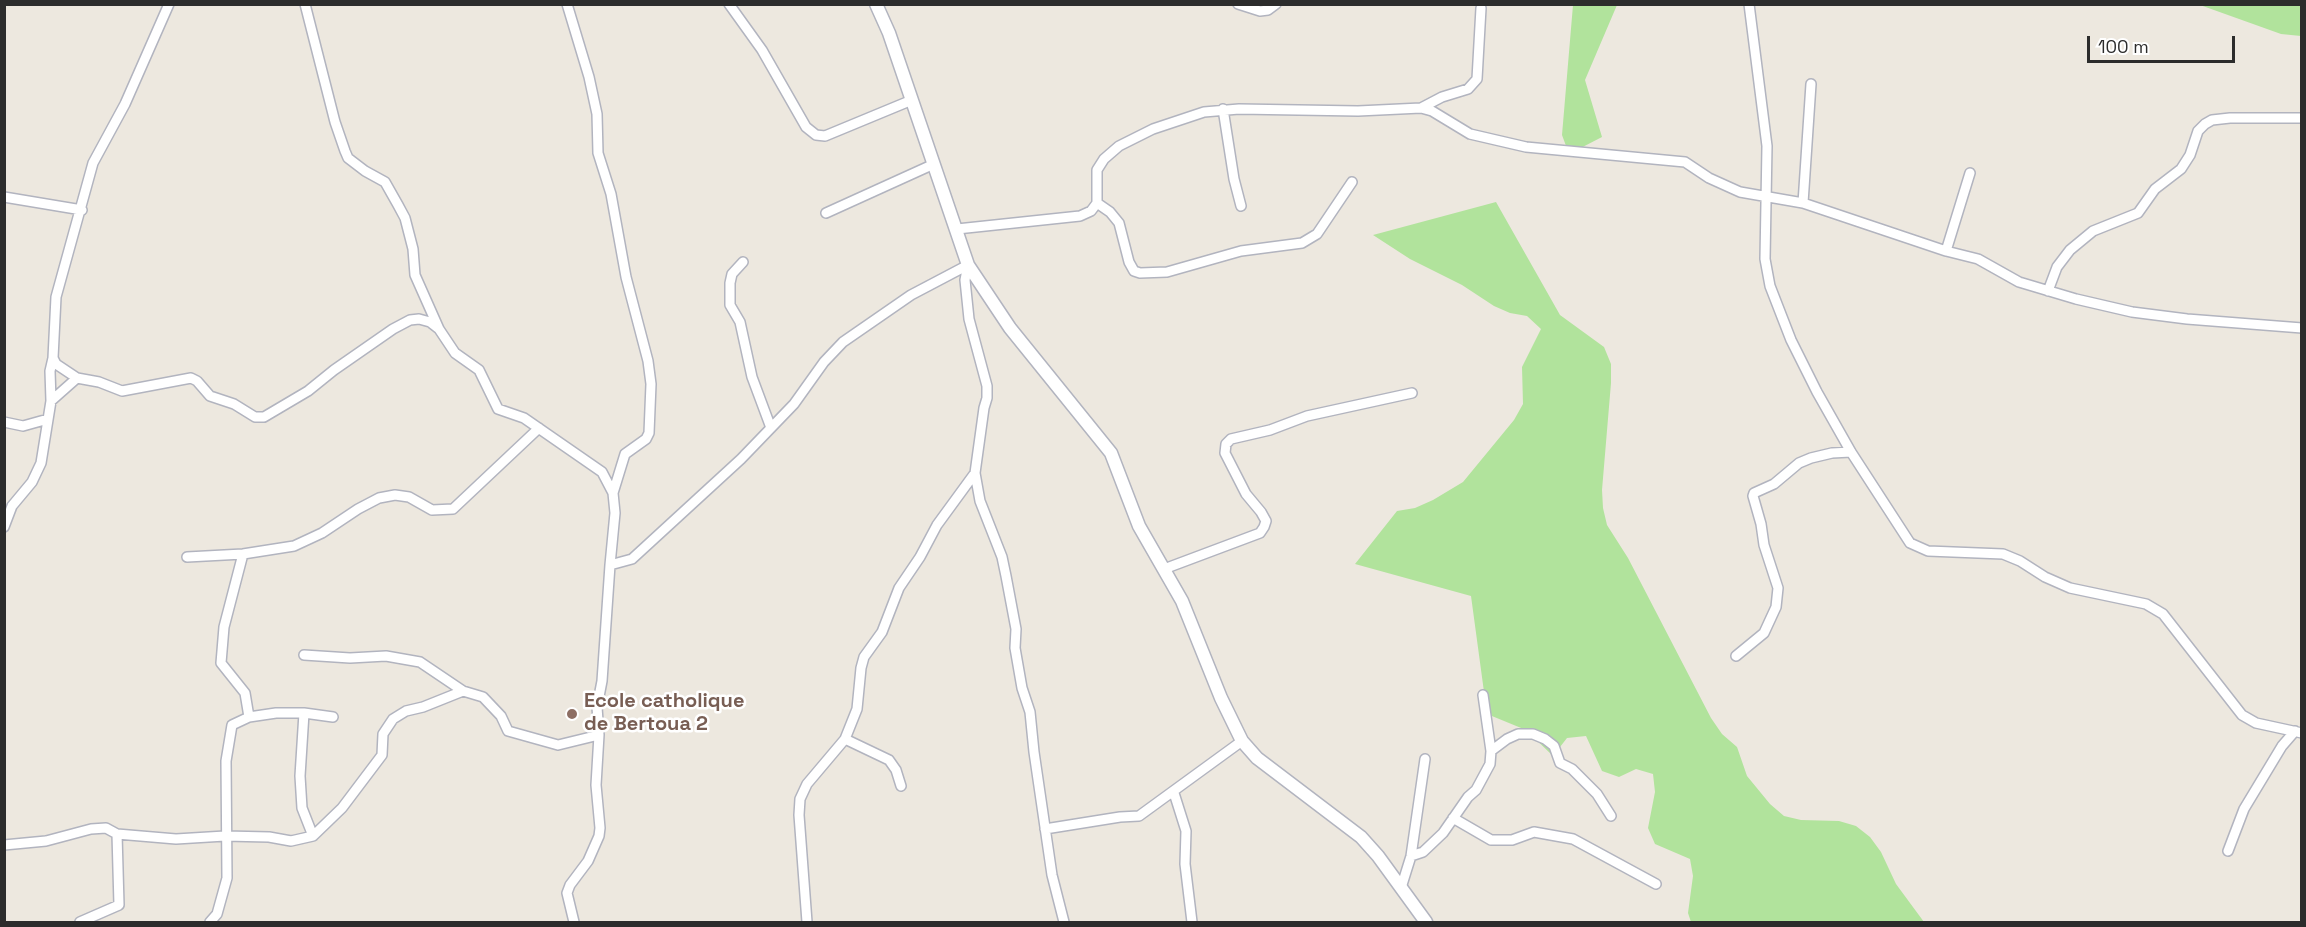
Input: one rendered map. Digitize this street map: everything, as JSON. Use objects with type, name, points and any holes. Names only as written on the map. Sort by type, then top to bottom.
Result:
[{"type":"street","points":[[4,527],[12,506],[32,482],[41,463],[51,401],[50,371],[57,297],[95,157],[126,104],[169,4]]},
{"type":"street","points":[[305,4],[334,122],[345,152],[348,158],[364,171],[385,182],[402,211],[413,249],[415,275],[439,329],[455,353],[479,370],[498,409],[524,418],[602,472],[613,493],[615,513],[602,681],[597,706],[599,735],[596,785],[599,837],[588,861],[567,892],[574,922]]},
{"type":"street","points":[[567,4],[590,77],[597,114],[598,153],[610,194],[626,276],[648,361],[651,384],[649,433],[646,439],[626,454],[613,493]]},
{"type":"street","points":[[729,4],[762,50],[806,128],[816,135],[825,136],[912,100]]},
{"type":"street","points":[[876,4],[889,33],[968,265],[1010,328],[1111,453],[1125,484],[1139,526],[1182,601],[1226,709],[1242,741],[1265,765],[1361,837],[1378,856],[1426,922]]},
{"type":"street","points":[[1238,4],[1260,11],[1276,4]]},
{"type":"street","points":[[1749,4],[1767,146],[1765,259],[1770,286],[1791,340],[1816,392],[1851,452],[1910,543],[1928,551],[2003,554],[2020,561],[2044,577],[2070,588],[2146,604],[2163,614],[2242,715],[2256,723],[2298,732]]},
{"type":"street","points":[[1421,108],[1442,97],[1468,89],[1477,79],[1481,8]]},
{"type":"street","points":[[1803,203],[1811,84]]},
{"type":"street","points":[[957,229],[1080,216],[1091,211],[1097,202],[1097,170],[1104,159],[1119,146],[1153,129],[1204,112],[1223,110],[1358,111],[1421,108],[1432,111],[1470,134],[1526,147],[1685,162],[1709,178],[1740,192],[1803,203],[1946,251],[1978,259],[2019,282],[2048,291],[2132,312],[2301,328]]},
{"type":"street","points":[[1223,110],[1234,179],[1241,206]]},
{"type":"street","points":[[2048,291],[2057,267],[2070,250],[2093,231],[2138,213],[2156,189],[2181,169],[2190,156],[2198,131],[2205,124],[2212,120],[2230,118],[2301,118]]},
{"type":"street","points":[[826,213],[934,164]]},
{"type":"street","points":[[1946,251],[1970,173]]},
{"type":"street","points":[[1097,202],[1119,223],[1129,262],[1134,271],[1140,273],[1167,272],[1241,251],[1302,243],[1317,234],[1352,182]]},
{"type":"street","points":[[4,197],[82,210]]},
{"type":"street","points":[[743,262],[732,274],[730,305],[740,322],[752,377],[771,428]]},
{"type":"street","points":[[610,565],[632,559],[741,459],[794,404],[824,362],[843,342],[911,295],[968,265]]},
{"type":"street","points":[[968,265],[965,280],[969,319],[987,386],[975,474],[980,501],[1002,557],[1006,576],[1016,629],[1015,648],[1022,688],[1030,712],[1052,875],[1064,922]]},
{"type":"street","points":[[53,358],[64,371],[77,378],[99,382],[122,391],[191,378],[197,381],[210,396],[234,404],[255,417],[264,417],[308,391],[393,328],[410,320],[419,319],[430,322],[439,329]]},
{"type":"street","points":[[51,401],[77,378]]},
{"type":"street","points":[[1164,569],[1260,533],[1264,527],[1266,521],[1246,494],[1225,453],[1226,444],[1231,439],[1270,430],[1307,416],[1412,393]]},
{"type":"street","points":[[4,422],[23,426],[48,419]]},
{"type":"street","points":[[187,557],[243,554],[294,546],[322,533],[379,498],[395,495],[409,497],[432,510],[453,509],[539,428]]},
{"type":"street","points":[[1736,656],[1764,633],[1776,607],[1778,588],[1764,545],[1754,493],[1774,484],[1799,463],[1832,453],[1851,452]]},
{"type":"street","points":[[807,922],[799,815],[800,799],[807,784],[845,739],[857,709],[864,657],[882,632],[899,588],[920,557],[937,525],[975,474]]},
{"type":"street","points":[[243,554],[224,627],[221,663],[245,693],[249,717]]},
{"type":"street","points":[[304,655],[350,658],[386,656],[420,662],[463,691],[483,697],[501,716],[508,731],[558,745],[599,735]]},
{"type":"street","points":[[4,845],[46,841],[91,829],[106,828],[117,834],[176,839],[225,836],[269,837],[291,841],[314,836],[342,808],[382,755],[383,734],[393,719],[406,711],[423,707],[463,691]]},
{"type":"street","points":[[1411,856],[1423,852],[1443,833],[1468,797],[1476,790],[1490,764],[1491,751],[1483,695]]},
{"type":"street","points":[[210,922],[217,914],[227,878],[226,761],[232,725],[249,717],[276,713],[304,713],[333,717]]},
{"type":"street","points":[[304,713],[301,797],[302,808],[314,836]]},
{"type":"street","points":[[2228,850],[2244,809],[2282,746],[2298,732]]},
{"type":"street","points":[[1491,751],[1518,734],[1533,734],[1545,739],[1554,746],[1560,763],[1572,769],[1594,792],[1611,816]]},
{"type":"street","points":[[845,739],[890,760],[896,770],[900,786]]},
{"type":"street","points":[[1045,828],[1139,816],[1242,741]]},
{"type":"street","points":[[1401,888],[1411,856],[1425,759]]},
{"type":"street","points":[[1174,792],[1186,831],[1185,864],[1192,922]]},
{"type":"street","points":[[1453,818],[1491,840],[1512,840],[1534,832],[1573,839],[1656,884]]},
{"type":"street","points":[[80,922],[119,905],[117,834]]},
{"type":"green space","points":[[1573,5],[1617,5],[1585,80],[1602,137],[1569,154],[1562,135]]},
{"type":"green space","points":[[2200,5],[2301,5],[2301,36],[2281,34]]},
{"type":"green space","points":[[1496,202],[1560,315],[1604,347],[1611,364],[1602,490],[1607,525],[1628,558],[1711,718],[1722,734],[1737,747],[1747,776],[1770,804],[1784,816],[1801,820],[1839,821],[1856,826],[1870,837],[1881,852],[1896,884],[1924,922],[1691,922],[1688,913],[1693,876],[1690,859],[1655,844],[1648,828],[1655,792],[1653,774],[1636,769],[1619,777],[1602,771],[1586,736],[1567,738],[1553,756],[1526,730],[1487,714],[1471,596],[1355,564],[1397,511],[1415,508],[1463,482],[1514,420],[1523,404],[1522,367],[1541,329],[1527,316],[1510,313],[1494,306],[1462,285],[1410,259],[1373,235]]},
{"type":"place","name":"Ecole catholique de Bertoua 2","points":[[572,714]]}]
